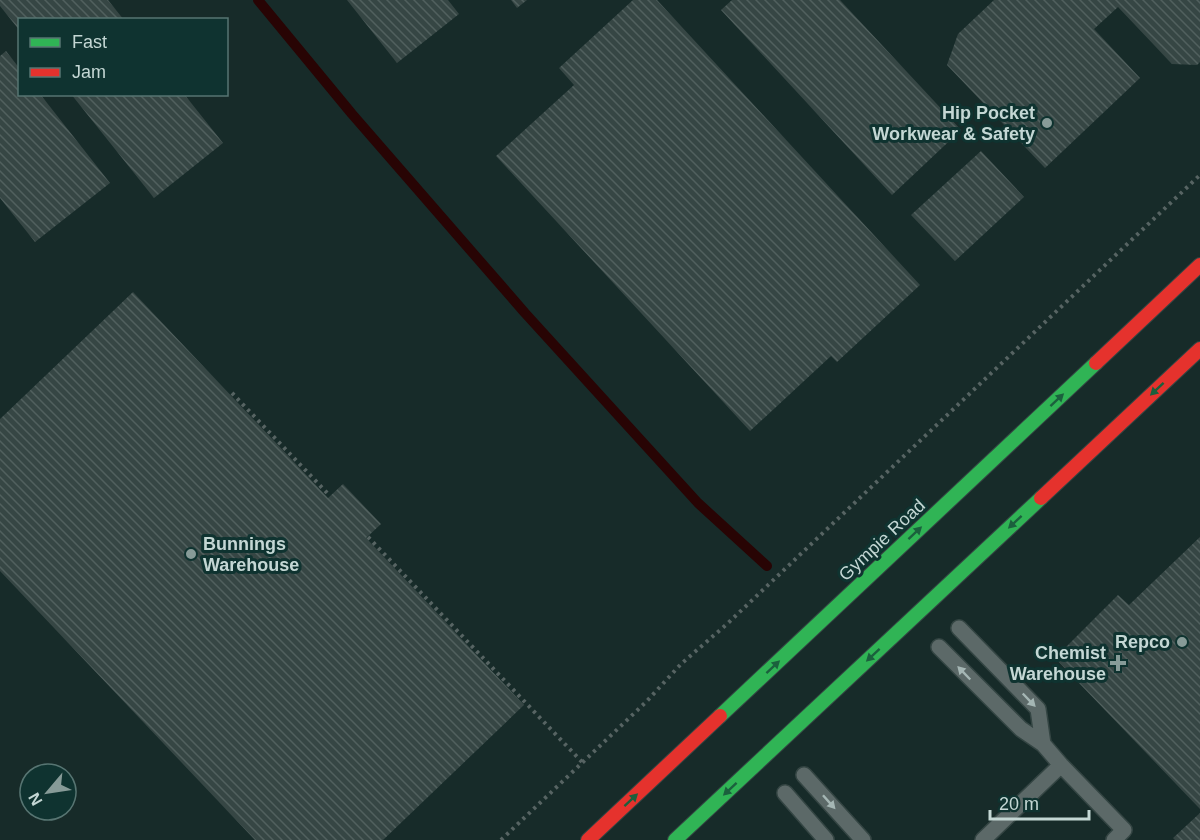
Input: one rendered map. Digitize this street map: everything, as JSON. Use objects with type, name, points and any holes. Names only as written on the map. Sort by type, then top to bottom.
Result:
[{"type":"highway","name":"Gympie Road","points":[[588,840],[1200,265]]},
{"type":"highway","points":[[675,840],[1200,349]]},
{"type":"lane","points":[[960,628],[1038,709],[1043,744]]},
{"type":"lane","points":[[939,647],[1021,729],[1043,744],[1124,830],[1114,840]]},
{"type":"lane","points":[[983,840],[1061,765]]},
{"type":"lane","points":[[804,775],[859,835]]},
{"type":"lane","points":[[785,793],[823,839]]},
{"type":"path","points":[[501,840],[646,702],[681,664],[727,624],[1200,175]]},
{"type":"path","points":[[232,393],[330,496]]},
{"type":"path","points":[[368,537],[582,762]]},
{"type":"building","points":[[0,0],[108,0],[122,18],[18,18],[18,28],[0,6]]},
{"type":"building","points":[[347,0],[448,0],[459,14],[397,63]]},
{"type":"building","points":[[511,0],[527,0],[517,8]]},
{"type":"building","points":[[633,0],[657,0],[920,285],[837,362],[831,356],[750,431],[496,156],[574,85],[559,68]]},
{"type":"building","points":[[732,0],[840,0],[961,130],[892,195],[721,10]]},
{"type":"building","name":"Hip Pocket Workwear & Safety","points":[[994,0],[1200,0],[1200,62],[1197,65],[1172,64],[1118,7],[1094,29],[1140,78],[1045,168],[947,65],[958,34]]},
{"type":"building","points":[[6,51],[18,66],[18,96],[42,96],[110,183],[35,242],[0,198],[0,56]]},
{"type":"building","points":[[73,96],[186,96],[223,143],[154,198]]},
{"type":"building","points":[[981,151],[1024,197],[955,261],[911,215]]},
{"type":"building","name":"Bunnings Warehouse","points":[[133,292],[328,498],[343,484],[381,524],[366,538],[524,705],[383,840],[255,840],[0,571],[0,419]]},
{"type":"building","points":[[1200,537],[1200,809],[1055,658],[1118,595],[1129,605]]},
{"type":"building","points":[[1200,813],[1200,840],[1175,840],[1173,838]]},
{"type":"waterway","points":[[258,0],[352,114],[525,313],[698,503],[767,566]]},
{"type":"traffic: fast","points":[[720,716],[1096,363]]},
{"type":"traffic: fast","points":[[675,840],[1041,498]]},
{"type":"traffic: jam","points":[[1096,363],[1200,265]]},
{"type":"traffic: jam","points":[[1041,498],[1200,349]]},
{"type":"traffic: jam","points":[[588,840],[720,716]]},
{"type":"place","name":"Hip Pocket Workwear & Safety","points":[[1047,123]]},
{"type":"place","name":"Bunnings Warehouse","points":[[191,554]]},
{"type":"place","name":"Repco","points":[[1182,642]]},
{"type":"place","name":"Chemist Warehouse","points":[[1118,663]]}]
